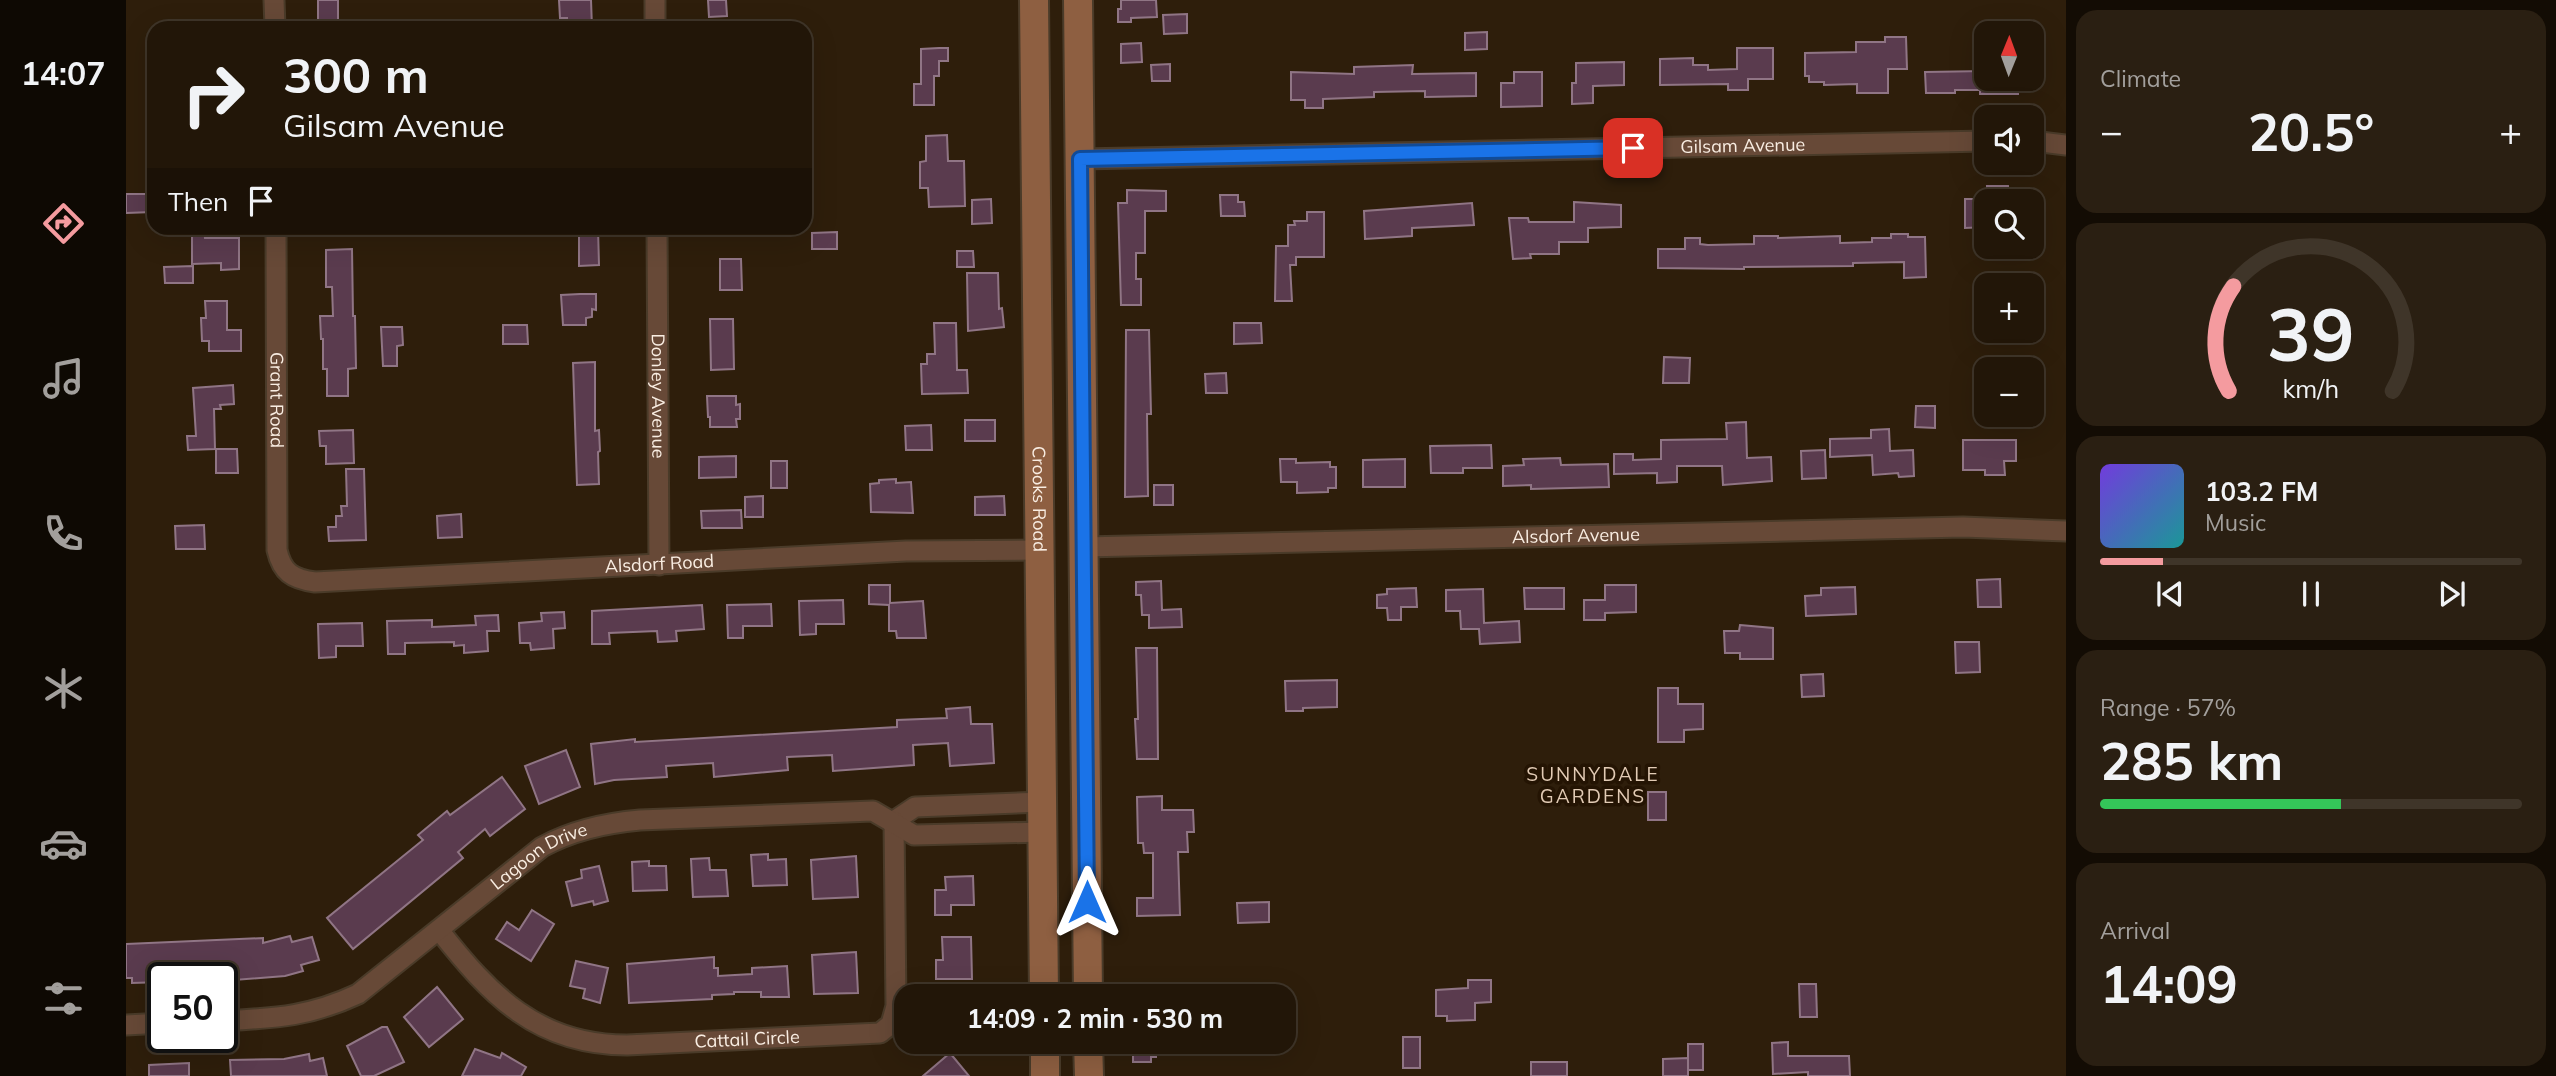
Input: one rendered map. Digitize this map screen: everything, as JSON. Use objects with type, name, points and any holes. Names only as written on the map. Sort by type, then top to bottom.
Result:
[{"type":"main road","name":"Crooks Road","points":[[1034,0],[1044,984]]},
{"type":"main road","points":[[1078,0],[1088,984]]},
{"type":"main road","points":[[1036,141],[1040,153],[1050,165],[1066,168],[1080,159]]},
{"type":"main road","points":[[1038,365],[1055,362],[1064,364],[1073,371],[1083,389]]},
{"type":"main road","points":[[1043,904],[1051,923],[1059,931],[1068,934],[1087,929]]},
{"type":"main road","points":[[1045,1054],[1045,1076]]},
{"type":"main road","points":[[1088,1054],[1088,1076]]},
{"type":"street","points":[[274,0],[275,21]]},
{"type":"street","points":[[655,0],[655,21]]},
{"type":"street","name":"Gilsam Avenue","points":[[1080,159],[1974,141]]},
{"type":"street","points":[[2044,142],[2066,145]]},
{"type":"street","name":"Grant Road","points":[[276,235],[277,550],[279,560],[286,570]]},
{"type":"street","name":"Donley Avenue","points":[[657,235],[659,565]]},
{"type":"street","name":"Alsdorf Avenue","points":[[1084,547],[1963,527],[2066,531]]},
{"type":"street","name":"Alsdorf Road","points":[[286,570],[293,577],[315,582],[906,551],[1040,550]]},
{"type":"street","points":[[894,821],[915,807],[1043,802]]},
{"type":"street","name":"Lagoon Drive","points":[[238,1020],[291,1017],[333,1006],[358,994],[542,847],[560,837],[604,824],[640,820],[873,811],[914,835],[1043,832]]},
{"type":"street","name":"Cattail Circle","points":[[439,930],[477,976],[504,1002],[531,1022],[585,1042],[626,1045],[880,1033],[891,1024],[896,1006],[894,821]]},
{"type":"street","points":[[126,1025],[147,1024]]},
{"type":"building","points":[[318,0],[338,0],[338,21],[318,21]]},
{"type":"building","points":[[559,0],[591,0],[592,21],[567,21],[567,18],[560,18]]},
{"type":"building","points":[[708,0],[726,0],[727,16],[709,17]]},
{"type":"building","points":[[1121,0],[1156,0],[1157,17],[1131,18],[1131,22],[1118,22]]},
{"type":"building","points":[[1187,14],[1187,33],[1164,34],[1163,15]]},
{"type":"building","points":[[1487,32],[1487,49],[1465,50],[1465,33]]},
{"type":"building","points":[[1885,37],[1906,37],[1907,69],[1888,69],[1888,93],[1857,93],[1857,84],[1824,85],[1824,82],[1809,82],[1809,76],[1805,76],[1805,53],[1856,52],[1856,42],[1885,42]]},
{"type":"building","points":[[1141,43],[1142,62],[1121,63],[1121,44]]},
{"type":"building","points":[[948,48],[948,61],[939,61],[939,76],[934,76],[934,105],[914,105],[914,84],[921,84],[921,49]]},
{"type":"building","points":[[1737,48],[1773,48],[1773,79],[1748,79],[1748,90],[1728,90],[1728,84],[1660,85],[1660,59],[1693,58],[1693,65],[1708,65],[1708,70],[1737,69]]},
{"type":"building","points":[[1624,62],[1624,85],[1593,86],[1593,103],[1572,104],[1576,63]]},
{"type":"building","points":[[1170,64],[1170,81],[1152,81],[1151,65]]},
{"type":"building","points":[[1413,65],[1412,74],[1476,73],[1476,96],[1425,97],[1425,91],[1374,92],[1374,97],[1323,99],[1323,108],[1305,108],[1305,100],[1291,100],[1291,72],[1354,74],[1354,67]]},
{"type":"building","points":[[1974,71],[1974,90],[1926,93],[1925,72]]},
{"type":"building","points":[[1514,72],[1542,72],[1542,106],[1501,107],[1501,83],[1514,83]]},
{"type":"building","points":[[1980,91],[2018,91],[2018,94],[1980,94]]},
{"type":"building","points":[[947,135],[948,161],[964,161],[965,206],[929,207],[928,188],[920,188],[920,162],[926,161],[926,136]]},
{"type":"building","points":[[1987,186],[2008,186],[2008,189],[1987,189]]},
{"type":"building","points":[[1127,190],[1166,191],[1166,211],[1145,211],[1145,253],[1136,253],[1136,279],[1141,279],[1141,305],[1121,305],[1118,203],[1127,203]]},
{"type":"building","points":[[126,194],[147,194],[147,212],[126,213]]},
{"type":"building","points":[[1220,195],[1238,195],[1238,202],[1244,202],[1245,216],[1221,216]]},
{"type":"building","points":[[991,199],[992,223],[972,224],[972,200]]},
{"type":"building","points":[[1965,199],[1974,199],[1974,228],[1965,228]]},
{"type":"building","points":[[1574,202],[1621,205],[1621,227],[1588,228],[1588,242],[1559,242],[1559,254],[1530,254],[1531,258],[1513,259],[1509,218],[1528,218],[1529,222],[1574,222]]},
{"type":"building","points":[[1472,203],[1474,225],[1412,228],[1412,236],[1365,239],[1364,211]]},
{"type":"building","points":[[1307,212],[1324,212],[1324,257],[1296,257],[1296,265],[1290,265],[1292,301],[1275,301],[1276,246],[1288,246],[1288,225],[1295,225],[1294,221],[1307,221]]},
{"type":"building","points":[[837,232],[837,249],[812,249],[812,233]]},
{"type":"building","points":[[1891,234],[1925,237],[1926,277],[1904,278],[1904,262],[1744,269],[1658,268],[1658,249],[1685,249],[1685,238],[1700,238],[1700,244],[1708,245],[1754,244],[1754,236],[1840,236],[1840,243],[1872,242],[1872,238],[1891,238]]},
{"type":"building","points":[[192,235],[205,235],[205,238],[239,238],[239,269],[221,270],[221,263],[192,264]]},
{"type":"building","points":[[579,235],[598,235],[599,265],[579,266]]},
{"type":"building","points":[[352,249],[356,368],[348,369],[348,396],[327,396],[327,369],[323,369],[320,316],[333,316],[332,287],[326,287],[326,250]]},
{"type":"building","points":[[957,251],[973,251],[974,267],[957,267]]},
{"type":"building","points":[[720,259],[741,259],[742,290],[720,290]]},
{"type":"building","points":[[193,266],[193,283],[165,283],[164,267]]},
{"type":"building","points":[[967,273],[998,273],[999,309],[1002,308],[1004,327],[968,331]]},
{"type":"building","points":[[596,294],[596,310],[592,309],[592,317],[586,318],[586,325],[563,325],[561,295]]},
{"type":"building","points":[[205,301],[227,301],[227,330],[241,330],[241,351],[209,351],[209,341],[202,341],[201,318],[206,318]]},
{"type":"building","points":[[710,319],[733,319],[734,369],[711,370]]},
{"type":"building","points":[[934,323],[956,323],[957,370],[967,370],[968,393],[922,394],[921,364],[927,364],[927,354],[935,354]]},
{"type":"building","points":[[1234,323],[1261,323],[1262,343],[1234,344]]},
{"type":"building","points":[[503,325],[527,325],[528,344],[503,344]]},
{"type":"building","points":[[381,327],[402,327],[403,345],[397,346],[397,366],[383,366]]},
{"type":"building","points":[[1126,330],[1149,330],[1151,414],[1147,414],[1148,496],[1125,497]]},
{"type":"building","points":[[1664,357],[1690,358],[1689,383],[1663,383]]},
{"type":"building","points":[[595,362],[595,431],[599,430],[599,484],[577,485],[573,363]]},
{"type":"building","points":[[1226,373],[1227,393],[1206,393],[1205,374]]},
{"type":"building","points":[[233,385],[234,404],[220,405],[221,409],[214,409],[215,449],[188,450],[187,436],[196,436],[193,388]]},
{"type":"building","points":[[707,396],[736,396],[736,405],[740,404],[737,427],[710,427]]},
{"type":"building","points":[[1916,406],[1935,406],[1935,428],[1915,427]]},
{"type":"building","points":[[965,420],[995,420],[995,441],[965,441]]},
{"type":"building","points":[[1746,422],[1747,458],[1771,457],[1772,481],[1723,485],[1722,466],[1677,466],[1677,482],[1657,483],[1657,473],[1614,474],[1614,454],[1633,454],[1633,460],[1661,459],[1661,440],[1727,439],[1726,423]]},
{"type":"building","points":[[931,425],[932,450],[906,450],[905,426]]},
{"type":"building","points":[[1889,429],[1890,451],[1913,450],[1914,476],[1899,477],[1898,473],[1873,475],[1872,455],[1830,457],[1830,439],[1871,438],[1871,430]]},
{"type":"building","points":[[353,430],[354,463],[326,464],[326,446],[320,446],[319,431]]},
{"type":"building","points":[[1963,440],[2016,440],[2016,461],[2004,461],[2005,475],[1985,475],[1985,470],[1963,470]]},
{"type":"building","points":[[1491,445],[1492,468],[1463,468],[1463,473],[1431,473],[1430,446]]},
{"type":"building","points":[[216,449],[237,449],[238,473],[216,473]]},
{"type":"building","points":[[1825,450],[1826,478],[1802,479],[1801,451]]},
{"type":"building","points":[[736,456],[736,477],[699,478],[699,457]]},
{"type":"building","points":[[1560,458],[1561,465],[1608,464],[1609,487],[1531,489],[1531,485],[1503,486],[1503,466],[1524,465],[1523,459]]},
{"type":"building","points":[[1280,459],[1296,459],[1296,463],[1330,462],[1330,467],[1336,467],[1336,488],[1328,488],[1328,492],[1297,493],[1297,482],[1281,482]]},
{"type":"building","points":[[1405,459],[1405,487],[1363,487],[1363,460]]},
{"type":"building","points":[[771,461],[787,461],[787,488],[771,488]]},
{"type":"building","points":[[346,469],[364,469],[366,540],[329,541],[328,527],[336,527],[336,516],[342,516],[341,506],[347,506]]},
{"type":"building","points":[[896,479],[896,483],[911,482],[913,513],[871,512],[870,484],[879,483],[879,480]]},
{"type":"building","points":[[1154,485],[1173,485],[1173,505],[1154,505]]},
{"type":"building","points":[[763,496],[763,517],[745,517],[745,497]]},
{"type":"building","points":[[1004,496],[1005,515],[975,515],[975,497]]},
{"type":"building","points":[[741,510],[742,528],[702,528],[701,511]]},
{"type":"building","points":[[461,514],[462,537],[438,538],[437,516]]},
{"type":"building","points":[[204,525],[205,549],[176,549],[175,526]]},
{"type":"building","points":[[2000,579],[2001,607],[1978,607],[1977,580]]},
{"type":"building","points":[[1161,581],[1162,610],[1181,609],[1182,627],[1149,628],[1149,615],[1142,615],[1141,595],[1136,595],[1136,582]]},
{"type":"building","points":[[869,585],[890,585],[890,603],[923,601],[926,638],[897,638],[896,631],[889,631],[889,605],[869,604]]},
{"type":"building","points":[[1605,585],[1636,585],[1636,612],[1605,613],[1605,620],[1584,620],[1584,600],[1605,600]]},
{"type":"building","points":[[1855,587],[1856,614],[1806,616],[1805,596],[1821,595],[1821,588]]},
{"type":"building","points":[[1416,588],[1417,607],[1401,607],[1401,620],[1388,620],[1387,608],[1377,608],[1377,595],[1387,594],[1387,589]]},
{"type":"building","points":[[1524,588],[1564,588],[1564,609],[1525,609]]},
{"type":"building","points":[[1483,589],[1484,623],[1519,621],[1520,642],[1480,644],[1479,629],[1461,629],[1460,611],[1446,611],[1446,590]]},
{"type":"building","points":[[843,600],[844,624],[816,624],[816,634],[800,635],[799,601]]},
{"type":"building","points":[[771,604],[772,626],[743,626],[743,638],[728,638],[727,605]]},
{"type":"building","points":[[702,605],[704,629],[676,631],[677,641],[658,642],[657,631],[609,633],[610,644],[592,644],[592,611]]},
{"type":"building","points":[[564,612],[565,628],[553,629],[554,648],[531,650],[530,643],[520,643],[519,623],[542,621],[541,613]]},
{"type":"building","points":[[498,615],[499,631],[487,631],[488,651],[464,653],[464,645],[454,646],[454,642],[405,643],[405,654],[388,654],[387,621],[432,620],[432,627],[476,625],[475,616]]},
{"type":"building","points":[[362,623],[363,646],[336,646],[336,657],[319,658],[318,624]]},
{"type":"building","points":[[1740,625],[1773,628],[1773,659],[1740,659],[1740,653],[1725,653],[1724,631],[1739,631]]},
{"type":"building","points":[[1955,642],[1979,642],[1980,672],[1956,673]]},
{"type":"building","points":[[1136,648],[1157,648],[1158,759],[1137,759]]},
{"type":"building","points":[[1823,674],[1824,696],[1802,697],[1801,675]]},
{"type":"building","points":[[1337,680],[1337,707],[1286,711],[1285,681]]},
{"type":"building","points":[[1658,688],[1678,688],[1678,704],[1703,704],[1703,729],[1684,730],[1684,742],[1658,742]]},
{"type":"building","points":[[970,707],[971,724],[992,724],[994,763],[950,766],[948,743],[913,745],[914,765],[833,771],[832,755],[787,757],[788,770],[714,777],[713,763],[666,766],[667,777],[614,780],[595,784],[591,744],[635,739],[635,742],[897,727],[897,720],[947,718],[946,709]]},
{"type":"building","points":[[566,750],[580,787],[539,804],[525,766]]},
{"type":"building","points":[[502,777],[525,809],[490,836],[485,829],[458,852],[463,858],[353,949],[327,918],[423,840],[418,835],[447,811],[450,815]]},
{"type":"building","points":[[1648,792],[1666,792],[1666,820],[1648,820]]},
{"type":"building","points":[[1162,796],[1162,810],[1193,810],[1194,832],[1187,832],[1188,852],[1178,852],[1180,915],[1137,916],[1137,898],[1153,898],[1153,853],[1144,853],[1143,843],[1138,843],[1137,797]]},
{"type":"building","points":[[768,854],[768,860],[786,859],[787,885],[753,886],[751,855]]},
{"type":"building","points":[[856,856],[858,897],[813,899],[811,860]]},
{"type":"building","points":[[709,858],[710,870],[726,870],[728,896],[693,897],[691,859]]},
{"type":"building","points":[[649,861],[649,866],[666,866],[667,890],[633,891],[632,862]]},
{"type":"building","points":[[599,866],[608,901],[572,906],[566,882],[582,878],[581,870]]},
{"type":"building","points":[[973,876],[974,905],[951,905],[951,915],[935,915],[935,890],[946,890],[945,877]]},
{"type":"building","points":[[1269,902],[1269,922],[1238,923],[1237,903]]},
{"type":"building","points":[[532,910],[554,924],[531,961],[496,939],[507,922],[519,930]]},
{"type":"building","points":[[290,936],[292,942],[312,937],[319,960],[301,965],[303,971],[285,976],[238,980],[238,962],[147,962],[147,983],[132,983],[132,978],[126,978],[126,944],[263,938],[263,943]]},
{"type":"building","points":[[942,937],[971,937],[972,979],[936,979],[936,960],[943,960]]},
{"type":"building","points":[[856,952],[858,993],[814,994],[812,955]]},
{"type":"building","points":[[714,957],[714,968],[718,968],[718,976],[752,974],[752,968],[787,966],[789,997],[761,997],[761,992],[734,992],[712,995],[712,999],[629,1003],[627,964]]},
{"type":"building","points":[[576,961],[608,968],[600,1003],[583,998],[585,989],[570,986]]},
{"type":"building","points":[[1468,980],[1491,980],[1491,1002],[1475,1003],[1475,1020],[1447,1021],[1447,1016],[1436,1016],[1436,990],[1468,988]]},
{"type":"building","points":[[1799,984],[1816,984],[1817,1017],[1800,1017]]},
{"type":"building","points":[[437,987],[463,1019],[429,1047],[404,1017]]},
{"type":"building","points":[[382,1027],[387,1027],[404,1062],[374,1076],[361,1076],[347,1046]]},
{"type":"building","points":[[1403,1037],[1420,1037],[1420,1068],[1403,1068]]},
{"type":"building","points":[[1788,1042],[1788,1056],[1849,1056],[1850,1076],[1808,1076],[1808,1072],[1773,1074],[1772,1043]]},
{"type":"building","points":[[1688,1044],[1703,1044],[1703,1070],[1688,1070]]},
{"type":"building","points":[[475,1049],[500,1058],[502,1053],[526,1067],[521,1076],[462,1076]]},
{"type":"building","points":[[309,1054],[310,1061],[323,1058],[327,1076],[231,1076],[230,1060],[284,1059]]},
{"type":"building","points":[[951,1054],[969,1076],[923,1076]]},
{"type":"building","points":[[1133,1054],[1156,1054],[1156,1057],[1151,1057],[1151,1062],[1133,1062]]},
{"type":"building","points":[[1688,1058],[1688,1076],[1663,1076],[1663,1059]]},
{"type":"building","points":[[1531,1062],[1567,1062],[1567,1076],[1531,1076]]},
{"type":"building","points":[[189,1063],[189,1076],[149,1076],[149,1065]]},
{"type":"district","name":"SUNNYDALE GARDENS","points":[[1593,785]]},
{"type":"route","points":[[1087,902],[1080,159],[1633,148]]}]
